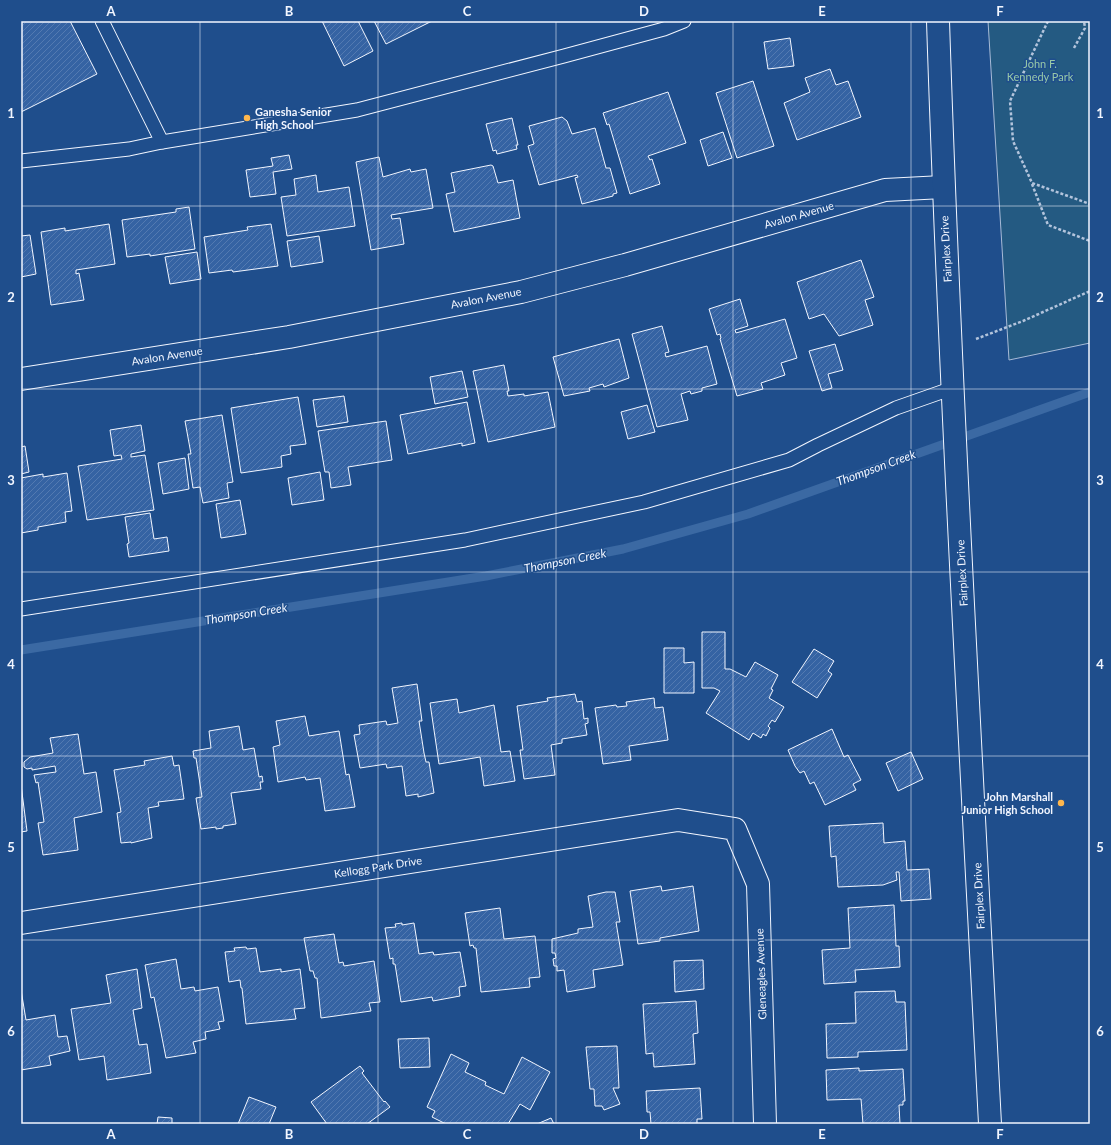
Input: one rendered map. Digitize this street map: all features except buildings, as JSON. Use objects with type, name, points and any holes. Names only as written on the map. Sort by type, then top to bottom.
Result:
[{"type":"street","name":"Fairplex Drive","points":[[938,21],[943,187],[954,398],[956,470],[990,1124]]},
{"type":"street","name":"Avalon Avenue","points":[[21,379],[289,337],[521,292],[625,265],[885,190],[943,187]]},
{"type":"street","name":"Kellogg Park Drive","points":[[21,923],[678,820],[735,829]]},
{"type":"street","name":"Gleneagles Avenue","points":[[735,829],[758,884],[765,1124]]},
{"type":"lane","points":[[102,21],[162,142]]},
{"type":"lane","points":[[21,161],[129,149],[162,142],[357,110],[664,29],[684,21]]},
{"type":"lane","points":[[21,609],[465,540],[644,502],[789,460],[818,444],[896,408],[954,398]]},
{"type":"path","points":[[1048,21],[1010,101],[1013,141],[1032,183],[1048,225],[1090,241]]},
{"type":"path","points":[[1074,48],[1085,28],[1084,21]]},
{"type":"path","points":[[1032,183],[1090,204]]},
{"type":"path","points":[[951,348],[1023,321],[1090,291]]},
{"type":"green space","name":"John F. Kennedy Park","points":[[988,21],[1090,21],[1090,343],[1009,360]]},
{"type":"waterway","name":"Thompson Creek","points":[[21,650],[486,576],[623,549],[748,514],[1090,392]]},
{"type":"place","name":"Ganesha Senior High School","points":[[247,118]]},
{"type":"place","name":"John Marshall Junior High School","points":[[1061,803]]}]
